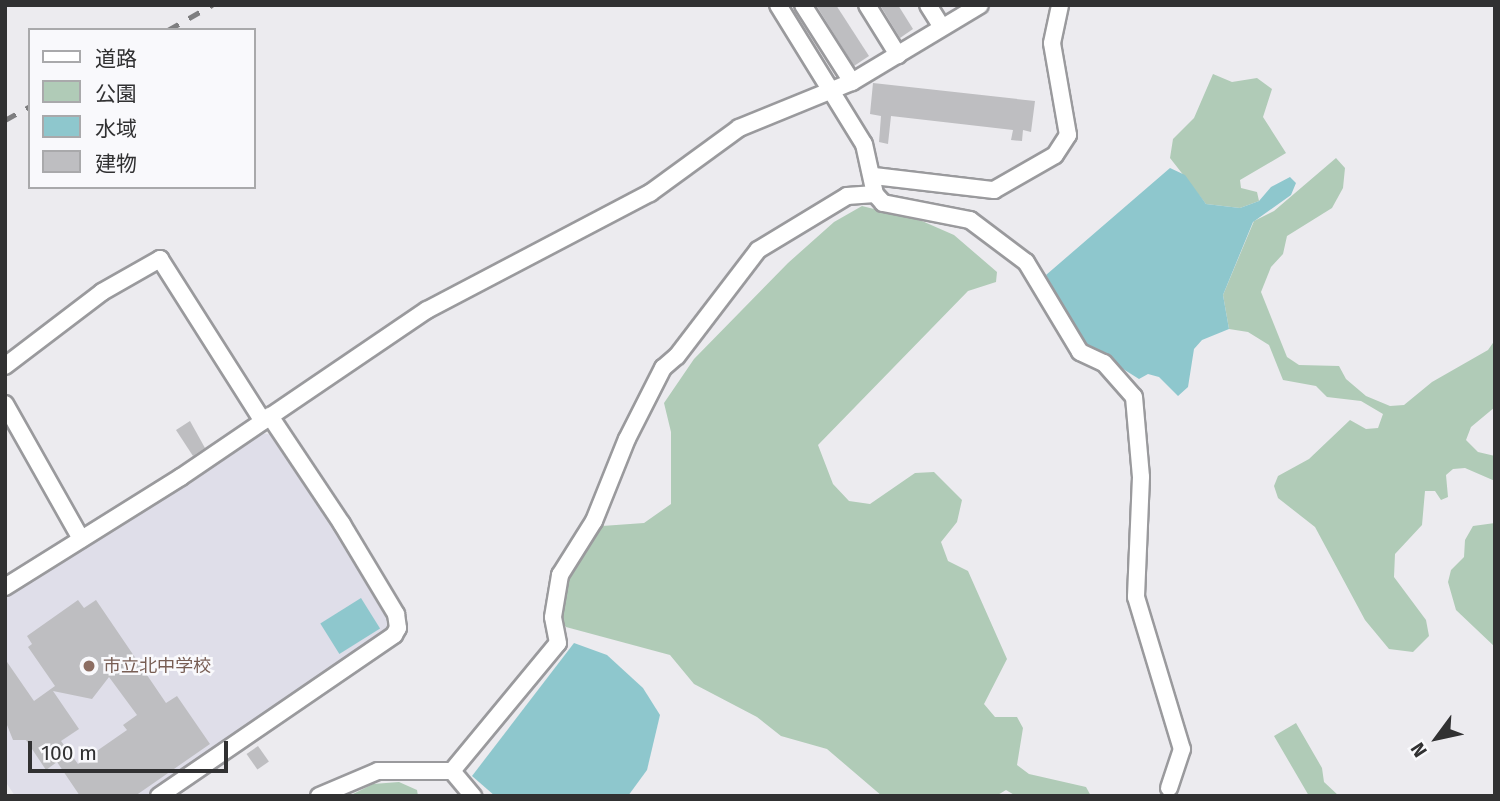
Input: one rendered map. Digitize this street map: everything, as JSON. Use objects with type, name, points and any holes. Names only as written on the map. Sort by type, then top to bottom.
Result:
[{"type":"street","points":[[778,5],[864,144],[874,176],[875,194],[883,203],[970,220],[1027,262],[1080,352],[1104,363],[1134,397],[1141,477],[1136,597],[1182,749],[1169,788]]},
{"type":"street","points":[[803,5],[852,82]]},
{"type":"street","points":[[867,5],[898,55]]},
{"type":"street","points":[[928,5],[942,27]]},
{"type":"street","points":[[5,587],[267,419],[427,310],[650,193],[739,128],[852,82],[980,5]]},
{"type":"street","points":[[874,176],[994,190],[1055,155],[1068,135],[1052,43],[1060,5]]},
{"type":"street","points":[[452,771],[558,643],[552,617],[561,575],[594,521],[627,439],[663,368],[677,356],[758,250],[847,196],[875,194]]},
{"type":"street","points":[[5,366],[102,292],[160,259],[267,419],[342,524],[396,614],[398,628],[394,635],[159,796]]},
{"type":"street","points":[[5,404],[81,539]]},
{"type":"street","points":[[319,796],[378,771],[452,771],[473,796]]},
{"type":"shaded area","points":[[261,433],[274,435],[347,540],[389,618],[386,638],[152,796],[15,796],[5,781],[5,597]]},
{"type":"green space","points":[[1213,74],[1232,82],[1257,78],[1272,89],[1263,117],[1286,153],[1240,180],[1241,188],[1257,192],[1259,201],[1240,208],[1206,204],[1170,158],[1173,139],[1194,118]]},
{"type":"green space","points":[[1336,158],[1345,168],[1343,188],[1332,208],[1287,236],[1283,254],[1271,267],[1261,292],[1287,357],[1299,365],[1339,366],[1346,379],[1366,396],[1390,406],[1404,405],[1432,382],[1488,350],[1495,340],[1495,407],[1471,427],[1466,440],[1478,452],[1495,456],[1495,481],[1465,468],[1453,469],[1446,475],[1448,497],[1441,500],[1435,491],[1425,491],[1422,525],[1395,554],[1394,577],[1426,620],[1429,636],[1413,652],[1389,649],[1365,620],[1315,527],[1278,498],[1274,486],[1278,476],[1309,459],[1350,420],[1366,429],[1378,428],[1383,414],[1361,401],[1327,397],[1316,386],[1283,380],[1269,345],[1248,332],[1229,329],[1223,295],[1254,221],[1274,211]]},
{"type":"green space","points":[[862,206],[922,221],[954,235],[997,272],[996,282],[968,291],[818,445],[833,484],[849,501],[870,504],[915,473],[934,472],[962,500],[957,522],[941,542],[948,561],[968,571],[1007,659],[984,704],[995,717],[1017,717],[1023,728],[1017,765],[1029,774],[1086,787],[1091,796],[1016,796],[1006,790],[996,796],[882,796],[827,749],[781,736],[757,717],[694,684],[670,655],[566,627],[557,616],[557,595],[602,526],[644,523],[671,504],[671,432],[664,403],[694,359],[788,263],[834,222]]},
{"type":"green space","points":[[1495,523],[1495,647],[1456,610],[1448,582],[1451,570],[1464,557],[1465,540],[1473,526]]},
{"type":"green space","points":[[1296,723],[1322,768],[1324,782],[1339,796],[1309,796],[1274,736]]},
{"type":"green space","points":[[399,782],[417,790],[418,796],[349,796],[373,784]]},
{"type":"water","points":[[1170,168],[1185,175],[1206,204],[1240,208],[1259,201],[1271,187],[1290,177],[1296,183],[1291,195],[1253,222],[1223,295],[1229,329],[1202,340],[1194,349],[1188,387],[1178,396],[1159,377],[1148,374],[1139,379],[1085,345],[1046,275]]},
{"type":"water","points":[[361,598],[380,629],[339,654],[320,623]]},
{"type":"water","points":[[574,643],[607,655],[643,688],[660,715],[647,770],[628,796],[495,796],[472,776]]},
{"type":"building","points":[[816,5],[836,5],[869,56],[854,66]]},
{"type":"building","points":[[880,5],[898,5],[913,29],[900,38]]},
{"type":"building","points":[[873,83],[1035,101],[1031,132],[1023,130],[1022,141],[1011,140],[1013,130],[891,116],[888,144],[879,142],[881,116],[870,114]]},
{"type":"building","points":[[190,421],[205,448],[193,456],[176,430]]},
{"type":"building","points":[[78,600],[84,608],[96,600],[166,703],[177,696],[210,744],[135,796],[80,796],[57,762],[46,770],[26,740],[13,740],[5,720],[5,659],[34,701],[55,686],[28,647],[32,644],[27,636]],"holes":[[[109,677],[137,715],[123,725],[127,730],[78,764],[61,741],[79,729],[53,691],[92,699]]]},
{"type":"building","points":[[258,746],[269,762],[257,770],[247,754]]},
{"type":"railway","points":[[172,28],[212,5]]},
{"type":"railway","points":[[5,120],[28,107]]},
{"type":"place","name":"市立北中学校","points":[[89,666]]}]
